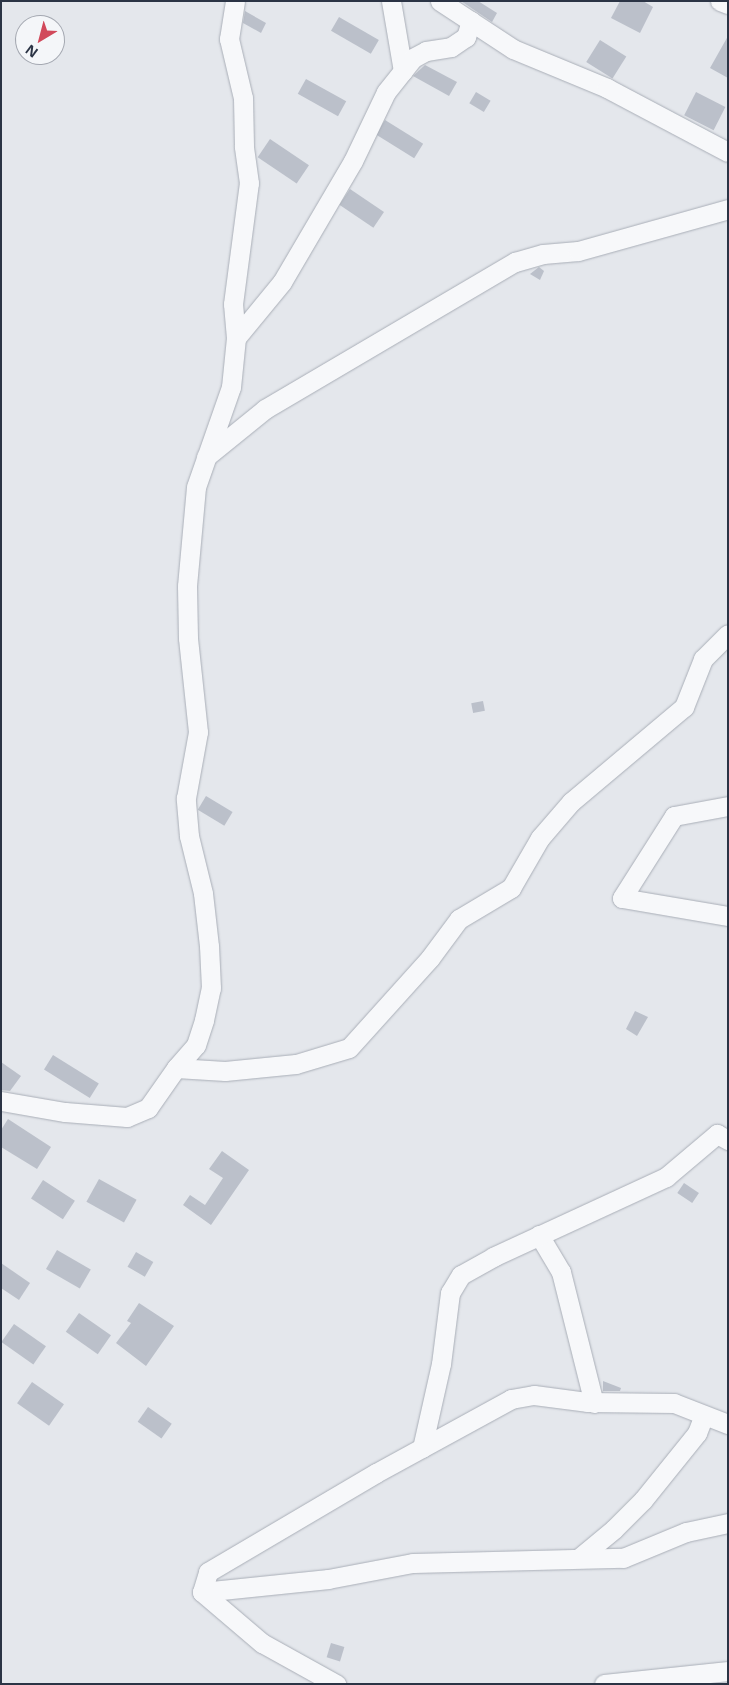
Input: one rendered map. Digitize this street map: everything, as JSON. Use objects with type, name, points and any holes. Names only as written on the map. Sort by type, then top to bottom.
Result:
[{"type":"street","points":[[1,1101],[65,1112],[127,1117],[148,1108],[176,1068],[196,1045],[211,988],[203,893],[189,836],[186,798],[198,732],[188,638],[187,586],[196,487],[203,459],[231,386],[236,338],[232,304],[249,183],[244,146],[243,98],[229,39],[235,1]]},
{"type":"street","points":[[391,1],[403,71]]},
{"type":"street","points":[[440,1],[513,49],[607,88],[728,152]]},
{"type":"street","points":[[720,1],[728,4]]},
{"type":"street","points":[[236,338],[282,282],[353,161],[386,92],[413,58],[426,51],[451,47],[466,38],[471,21]]},
{"type":"street","points":[[203,459],[265,409],[515,262],[543,254],[578,251],[728,209]]},
{"type":"street","points":[[176,1068],[225,1072],[296,1064],[349,1048],[430,958],[459,919],[511,888],[540,838],[570,802],[684,708],[703,659],[728,634]]},
{"type":"street","points":[[728,806],[674,816],[622,898],[728,916]]},
{"type":"street","points":[[422,1448],[441,1364],[450,1293],[461,1275],[539,1235],[666,1178],[717,1134],[728,1140]]},
{"type":"street","points":[[539,1235],[561,1272],[594,1403]]},
{"type":"street","points":[[202,1592],[208,1572],[422,1448],[511,1399],[534,1395],[594,1403],[674,1403],[728,1424]]},
{"type":"street","points":[[579,1558],[614,1529],[643,1500],[698,1433],[704,1415]]},
{"type":"street","points":[[202,1592],[328,1579],[413,1563],[623,1558],[686,1532],[728,1523]]},
{"type":"street","points":[[202,1592],[214,1605],[262,1643],[336,1684]]},
{"type":"street","points":[[604,1684],[728,1671]]},
{"type":"building","points":[[461,1],[478,1],[497,13],[492,22]]},
{"type":"building","points":[[620,1],[643,1],[653,7],[640,33],[611,18]]},
{"type":"building","points":[[245,11],[266,23],[261,33],[243,23]]},
{"type":"building","points":[[339,17],[379,40],[371,54],[331,31]]},
{"type":"building","points":[[728,36],[728,78],[710,68]]},
{"type":"building","points":[[600,40],[626,56],[613,78],[586,62]]},
{"type":"building","points":[[425,65],[457,82],[449,96],[413,76]]},
{"type":"building","points":[[306,79],[346,101],[338,116],[298,94]]},
{"type":"building","points":[[476,92],[491,101],[484,112],[469,103]]},
{"type":"building","points":[[696,92],[725,107],[714,130],[684,115]]},
{"type":"building","points":[[385,120],[423,144],[414,158],[376,134]]},
{"type":"building","points":[[270,139],[309,165],[297,184],[258,157]]},
{"type":"building","points":[[350,189],[384,212],[373,228],[339,205]]},
{"type":"building","points":[[539,267],[544,271],[540,280],[530,274]]},
{"type":"building","points":[[483,701],[485,711],[473,713],[471,703]]},
{"type":"building","points":[[206,796],[233,812],[224,826],[198,810]]},
{"type":"building","points":[[635,1011],[648,1017],[637,1036],[626,1029]]},
{"type":"building","points":[[53,1055],[99,1084],[90,1098],[44,1069]]},
{"type":"building","points":[[1,1062],[21,1076],[10,1091],[1,1090]]},
{"type":"building","points":[[8,1119],[51,1147],[37,1169],[1,1147],[1,1130]]},
{"type":"building","points":[[222,1151],[249,1170],[211,1225],[183,1205],[190,1195],[205,1205],[223,1178],[209,1169]]},
{"type":"building","points":[[99,1179],[137,1200],[124,1223],[86,1202]]},
{"type":"building","points":[[43,1180],[75,1201],[63,1219],[31,1198]]},
{"type":"building","points":[[684,1183],[699,1193],[692,1203],[677,1193]]},
{"type":"building","points":[[57,1250],[91,1270],[80,1289],[46,1269]]},
{"type":"building","points":[[136,1252],[153,1262],[145,1277],[128,1267]]},
{"type":"building","points":[[1,1263],[30,1283],[19,1300],[1,1288]]},
{"type":"building","points":[[139,1303],[174,1326],[146,1366],[116,1343],[131,1323],[127,1321]]},
{"type":"building","points":[[79,1313],[111,1335],[98,1354],[66,1332]]},
{"type":"building","points":[[14,1324],[46,1346],[33,1364],[1,1342]]},
{"type":"building","points":[[603,1381],[621,1388],[620,1391],[603,1391]]},
{"type":"building","points":[[32,1382],[64,1404],[49,1426],[17,1403]]},
{"type":"building","points":[[148,1407],[172,1424],[161,1438],[138,1422]]},
{"type":"building","points":[[331,1643],[344,1647],[340,1661],[327,1657]]}]
